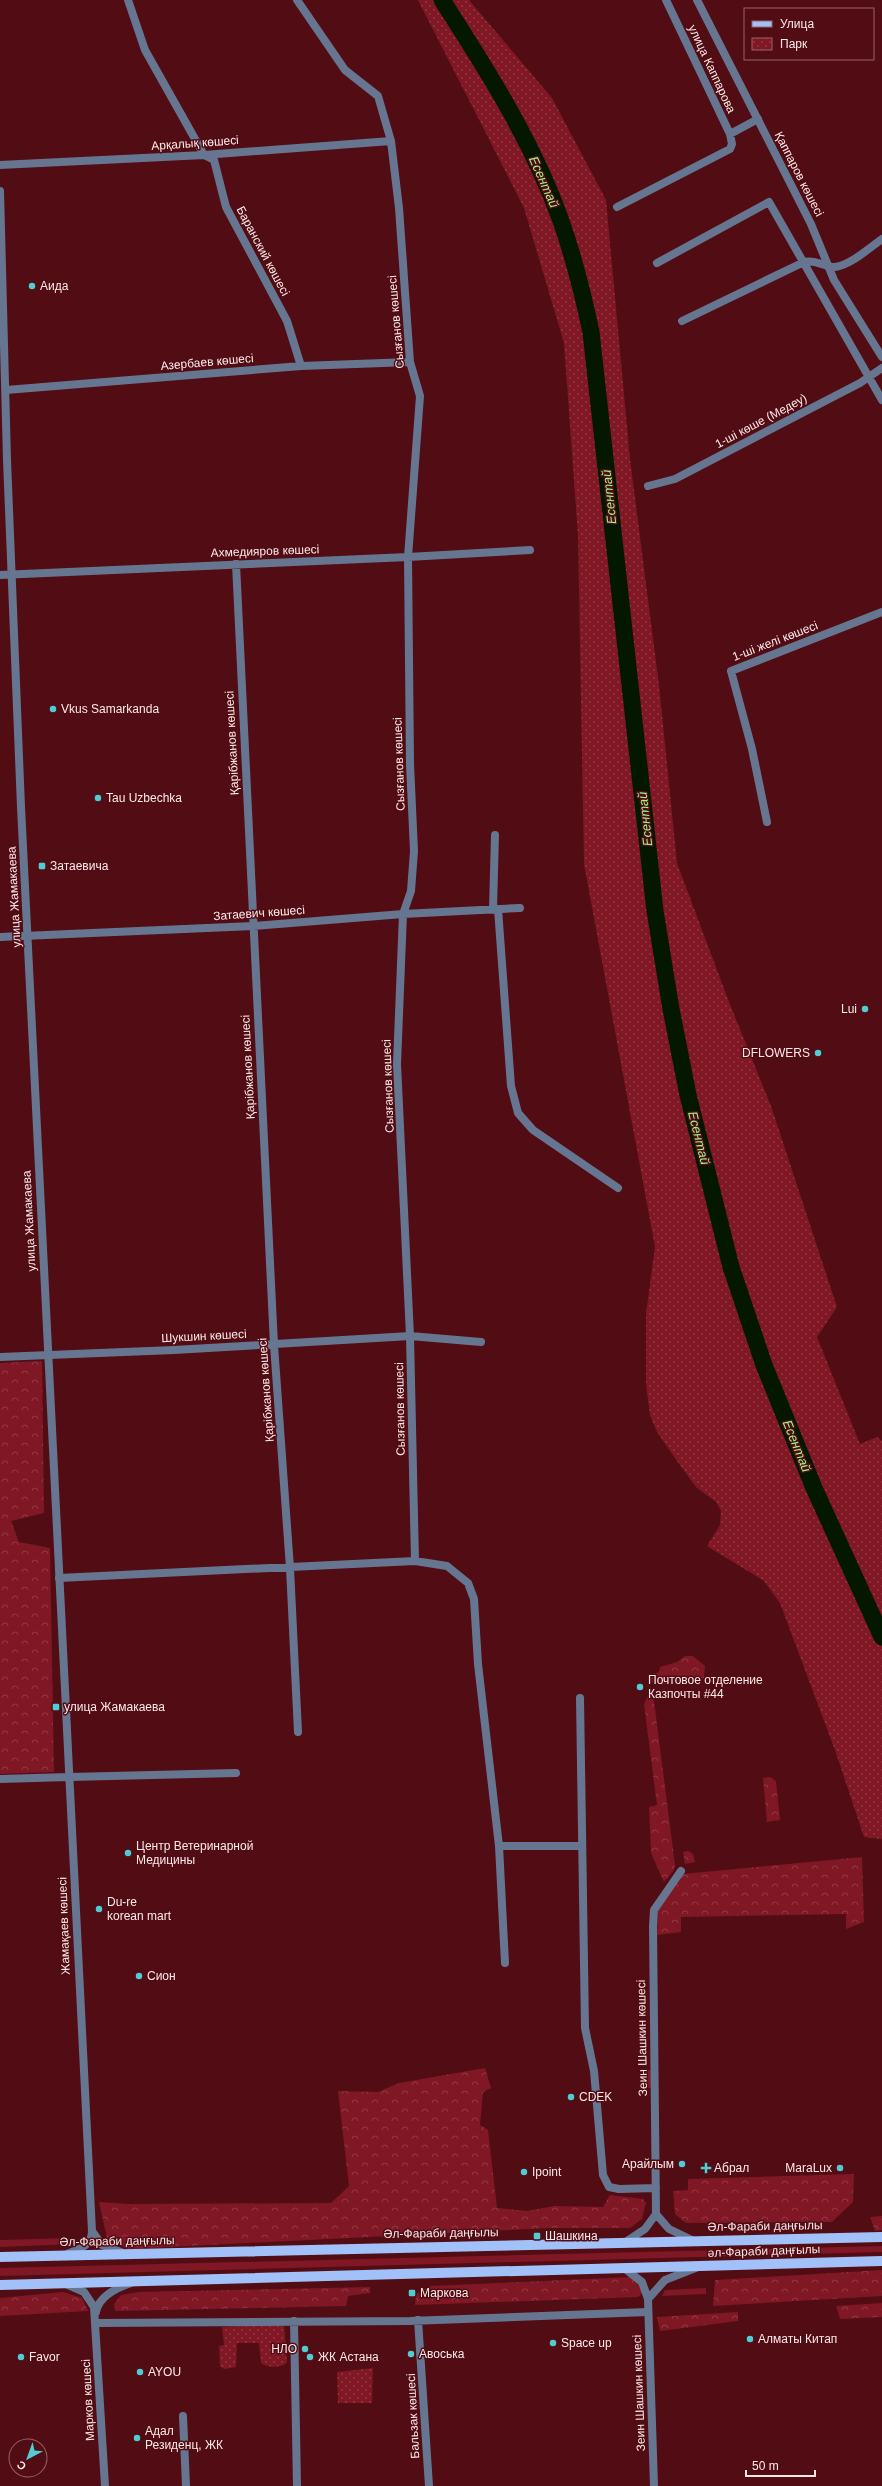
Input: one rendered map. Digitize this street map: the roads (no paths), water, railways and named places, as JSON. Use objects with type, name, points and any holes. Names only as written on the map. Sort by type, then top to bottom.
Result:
[{"type":"main road","name":"Әл-Фараби даңғылы","points":[[0,2257],[627,2241],[882,2237]]},
{"type":"main road","name":"әл-Фараби даңғылы","points":[[624,2268],[882,2260]]},
{"type":"main road","points":[[0,2285],[138,2280],[367,2276],[624,2268]]},
{"type":"street","name":"Баранский көшесі","points":[[128,0],[145,50],[204,155],[214,160],[226,207],[287,321],[301,366]]},
{"type":"street","name":"Сызғанов көшесі","points":[[297,0],[345,70],[378,96],[391,141],[399,208],[410,362],[420,396],[408,558],[410,764],[414,852],[411,891],[403,914],[397,1064],[410,1336],[415,1561]]},
{"type":"street","name":"улица Каппарова","points":[[617,207],[730,149],[732,144],[730,134],[666,0]]},
{"type":"street","name":"Қаппаров көшесі","points":[[697,0],[811,224],[834,280],[882,356]]},
{"type":"street","points":[[730,134],[758,119]]},
{"type":"street","name":"Арқалық көшесі","points":[[0,165],[204,155],[391,141]]},
{"type":"street","name":"улица Жамакаева","points":[[0,191],[6,390],[28,934],[59,1578]]},
{"type":"street","points":[[657,263],[769,202],[882,400]]},
{"type":"street","points":[[682,321],[804,262],[811,260],[828,266],[844,264],[882,239]]},
{"type":"street","name":"Азербаев көшесі","points":[[6,390],[301,366],[410,362]]},
{"type":"street","name":"1-ші көше (Медеу)","points":[[648,486],[675,479],[882,368]]},
{"type":"street","name":"Ахмедияров көшесі","points":[[0,575],[408,558],[530,550]]},
{"type":"street","name":"Қарібжанов көшесі","points":[[236,564],[274,1345],[290,1568],[298,1732]]},
{"type":"street","name":"1-ші желі көшесі","points":[[767,822],[752,749],[731,672],[882,612]]},
{"type":"street","points":[[495,835],[496,909],[511,1086],[518,1113],[533,1130],[618,1188]]},
{"type":"street","name":"Затаевич көшесі","points":[[0,937],[28,934],[253,926],[403,914],[520,908]]},
{"type":"street","name":"Шукшин көшесі","points":[[0,1357],[274,1345],[410,1336],[482,1342]]},
{"type":"street","points":[[59,1578],[415,1561],[447,1566],[468,1583],[474,1599],[478,1664],[499,1846],[505,1963]]},
{"type":"street","name":"Жамақаев көшесі","points":[[59,1578],[92,2231]]},
{"type":"street","points":[[580,1698],[581,1846],[585,2028],[594,2071],[603,2175],[609,2187],[619,2189],[656,2188]]},
{"type":"street","points":[[0,1779],[236,1773]]},
{"type":"street","points":[[499,1846],[581,1846]]},
{"type":"street","name":"Зеин Шашкин көшесі","points":[[656,2214],[654,1910],[681,1871]]},
{"type":"street","points":[[627,2241],[645,2229],[656,2214],[669,2229],[692,2240]]},
{"type":"street","points":[[92,2231],[102,2245],[129,2254]]},
{"type":"street","points":[[63,2256],[86,2246],[90,2240],[92,2231]]},
{"type":"street","points":[[648,2299],[665,2280],[699,2266]]},
{"type":"street","name":"Зеин Шашкин көшесі","points":[[624,2268],[642,2282],[648,2299],[654,2486]]},
{"type":"street","points":[[96,2313],[98,2304],[107,2295],[138,2280]]},
{"type":"street","points":[[57,2283],[69,2285],[84,2292],[92,2302],[96,2313]]},
{"type":"street","points":[[96,2323],[418,2320],[648,2312]]},
{"type":"street","name":"Марков көшесі","points":[[96,2313],[105,2486]]},
{"type":"street","name":"Бальзак көшесі","points":[[418,2320],[429,2486]]},
{"type":"street","points":[[294,2321],[297,2486]]},
{"type":"street","points":[[183,2416],[186,2486]]},
{"type":"waterway","name":"Есентай","points":[[442,0],[508,107],[537,163],[561,221],[578,276],[591,332],[655,911],[671,1009],[688,1095],[731,1267],[764,1365],[814,1488],[882,1637]]},
{"type":"place","name":"Аида","points":[[32,286]]},
{"type":"place","name":"Vkus Samarkanda","points":[[53,709]]},
{"type":"place","name":"Tau Uzbechka","points":[[98,798]]},
{"type":"place","name":"Затаевича","points":[[42,866]]},
{"type":"place","name":"Lui","points":[[865,1009]]},
{"type":"place","name":"DFLOWERS","points":[[818,1053]]},
{"type":"place","name":"Почтовое отделение Казпочты #44","points":[[640,1687]]},
{"type":"place","name":"улица Жамакаева","points":[[56,1707]]},
{"type":"place","name":"Центр Ветеринарной Медицины","points":[[128,1853]]},
{"type":"place","name":"Du-re korean mart","points":[[99,1909]]},
{"type":"place","name":"Сион","points":[[139,1976]]},
{"type":"place","name":"CDEK","points":[[571,2097]]},
{"type":"place","name":"Арайлым","points":[[682,2164]]},
{"type":"place","name":"Абрал","points":[[706,2168]]},
{"type":"place","name":"MaraLux","points":[[840,2168]]},
{"type":"place","name":"Ipoint","points":[[524,2172]]},
{"type":"place","name":"Шашкина","points":[[537,2236]]},
{"type":"place","name":"Маркова","points":[[412,2293]]},
{"type":"place","name":"Алматы Китап","points":[[750,2339]]},
{"type":"place","name":"Space up","points":[[553,2343]]},
{"type":"place","name":"НЛО","points":[[305,2349]]},
{"type":"place","name":"Авоська","points":[[411,2354]]},
{"type":"place","name":"Favor","points":[[21,2357]]},
{"type":"place","name":"ЖК Астана","points":[[310,2357]]},
{"type":"place","name":"AYOU","points":[[140,2372]]},
{"type":"place","name":"Адал Резиденц, ЖК","points":[[137,2438]]}]
